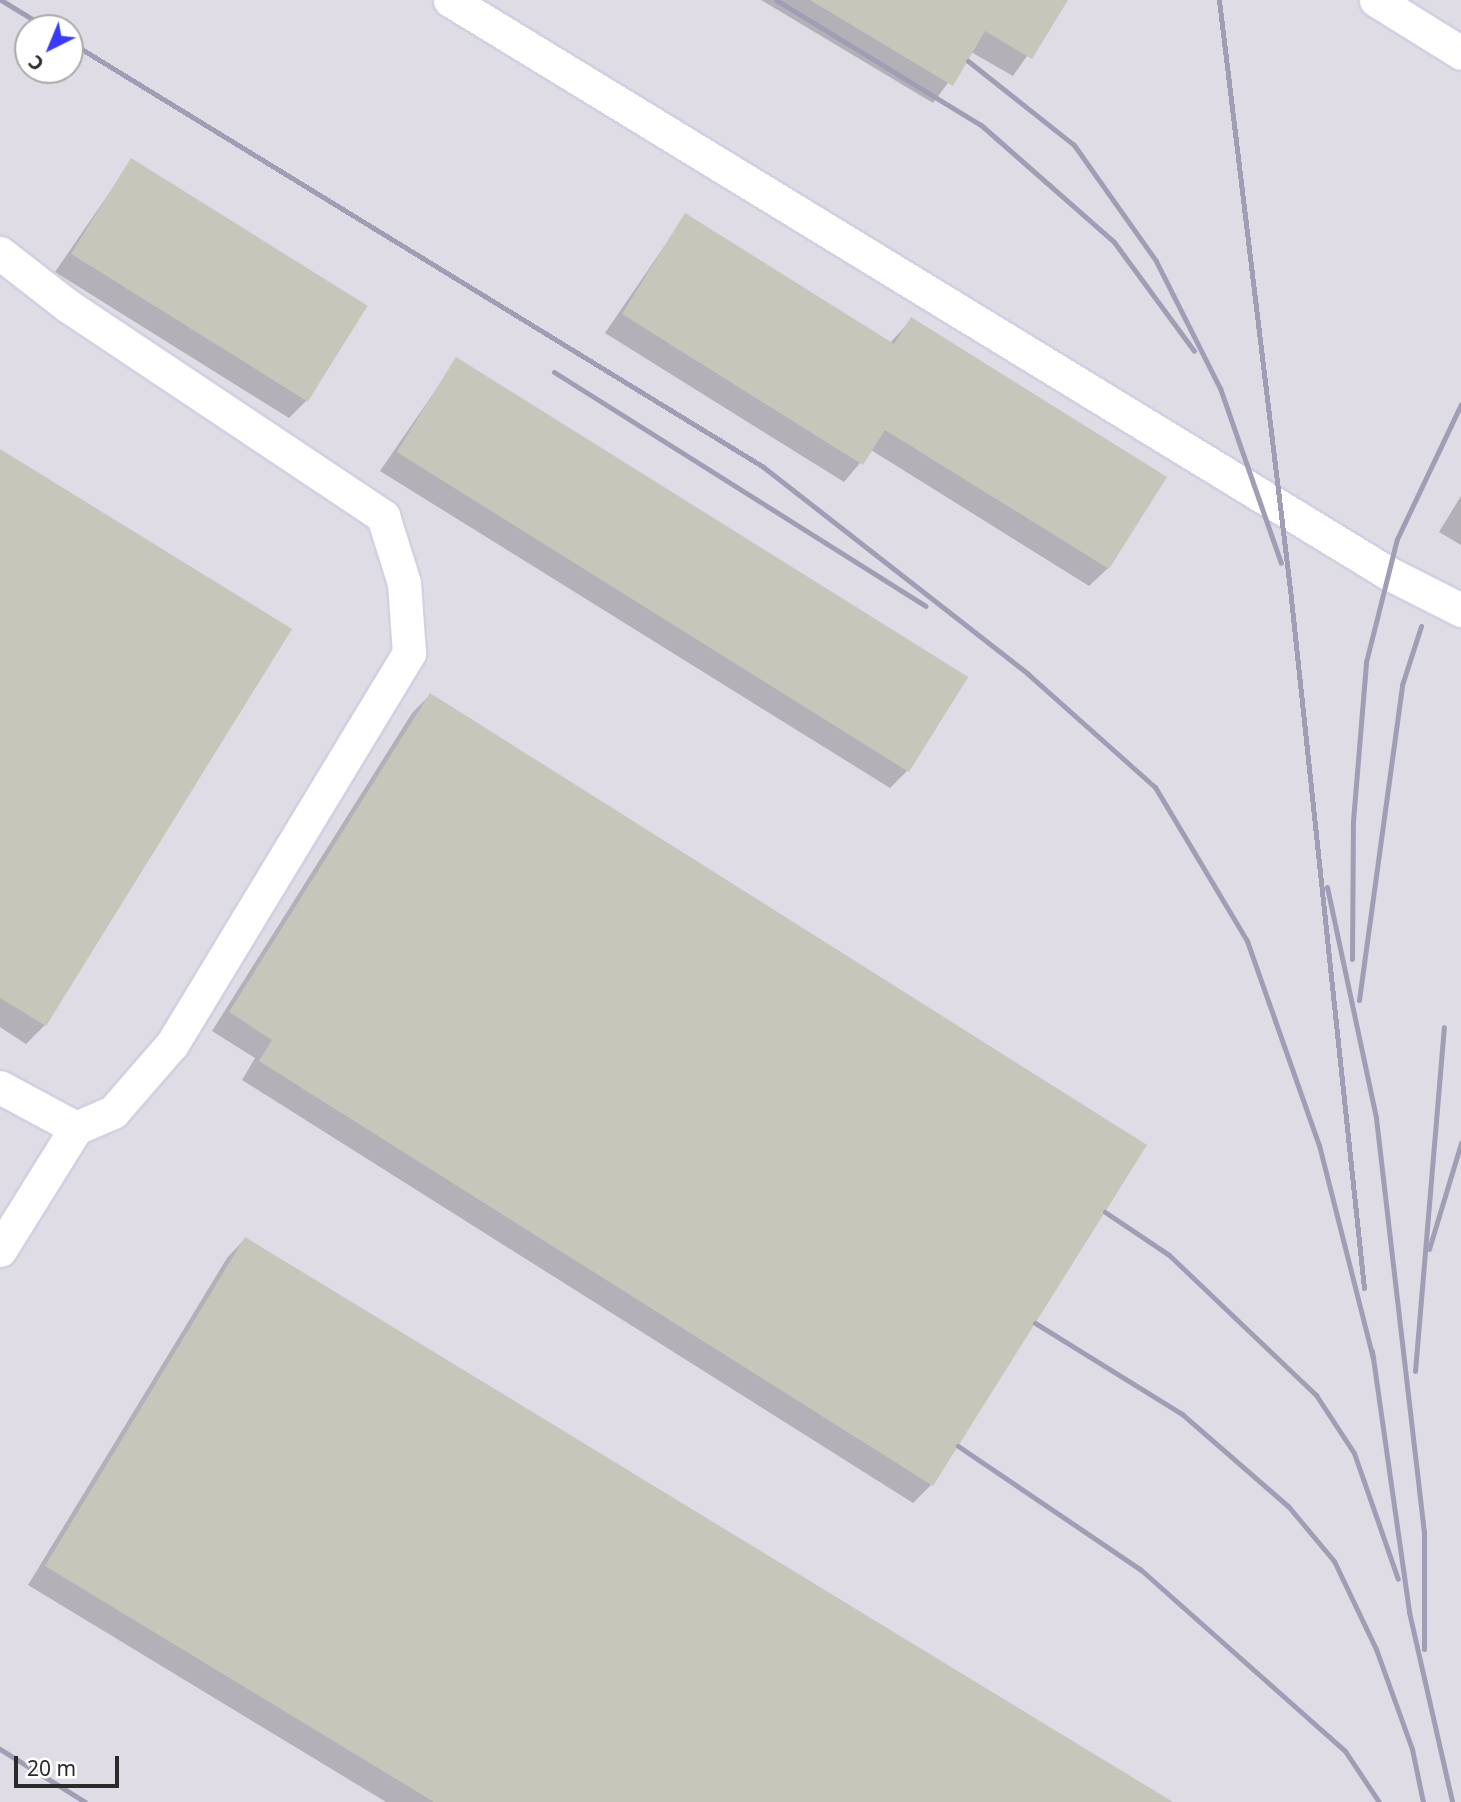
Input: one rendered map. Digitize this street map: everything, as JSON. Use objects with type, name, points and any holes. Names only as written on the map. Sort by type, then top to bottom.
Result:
[{"type":"lane","points":[[450,0],[1400,579],[1461,610]]},
{"type":"lane","points":[[1376,0],[1461,52]]},
{"type":"lane","points":[[0,253],[79,314],[383,516],[404,583],[409,653],[377,714],[172,1044],[113,1112],[75,1128],[0,1250]]},
{"type":"lane","points":[[0,1087],[75,1128]]},
{"type":"shaded area","points":[[0,0],[1461,0],[1461,1802],[0,1802]]},
{"type":"building","points":[[810,0],[1068,0],[1032,59],[985,31],[953,86]]},
{"type":"building","points":[[131,158],[368,306],[308,402],[71,254]]},
{"type":"building","points":[[685,213],[894,344],[911,317],[1167,477],[1109,569],[885,430],[863,465],[622,314]]},
{"type":"building","points":[[456,357],[968,677],[909,772],[397,452]]},
{"type":"building","points":[[0,449],[292,629],[46,1026],[0,998]]},
{"type":"building","points":[[430,693],[1147,1145],[933,1486],[259,1061],[272,1040],[229,1012]]},
{"type":"building","points":[[245,1237],[1173,1802],[434,1802],[45,1566]]},
{"type":"railway","points":[[1,0],[24,14]]},
{"type":"railway","points":[[776,0],[981,125],[1114,242],[1194,351]]},
{"type":"railway","points":[[1219,0],[1290,589],[1364,1288]]},
{"type":"railway","points":[[84,51],[762,466],[1028,674],[1155,787],[1247,941],[1319,1145],[1373,1359]]},
{"type":"railway","points":[[968,61],[1074,145],[1156,261],[1220,388],[1281,563]]},
{"type":"railway","points":[[554,372],[926,606]]},
{"type":"railway","points":[[1352,959],[1353,821],[1366,662],[1397,539],[1461,404]]},
{"type":"railway","points":[[1359,1000],[1402,685],[1421,626]]},
{"type":"railway","points":[[1327,887],[1376,1118],[1424,1531],[1424,1649]]},
{"type":"railway","points":[[1415,1371],[1444,1027]]},
{"type":"railway","points":[[1429,1249],[1461,1143]]},
{"type":"railway","points":[[1105,1212],[1169,1255],[1316,1395],[1354,1453],[1398,1579]]},
{"type":"railway","points":[[1035,1323],[1182,1414],[1288,1506],[1334,1561],[1376,1649],[1412,1749],[1423,1802]]},
{"type":"railway","points":[[1372,1351],[1409,1612],[1452,1802]]},
{"type":"railway","points":[[958,1446],[1140,1569],[1345,1751],[1379,1802]]},
{"type":"railway","points":[[0,1749],[85,1802]]}]
